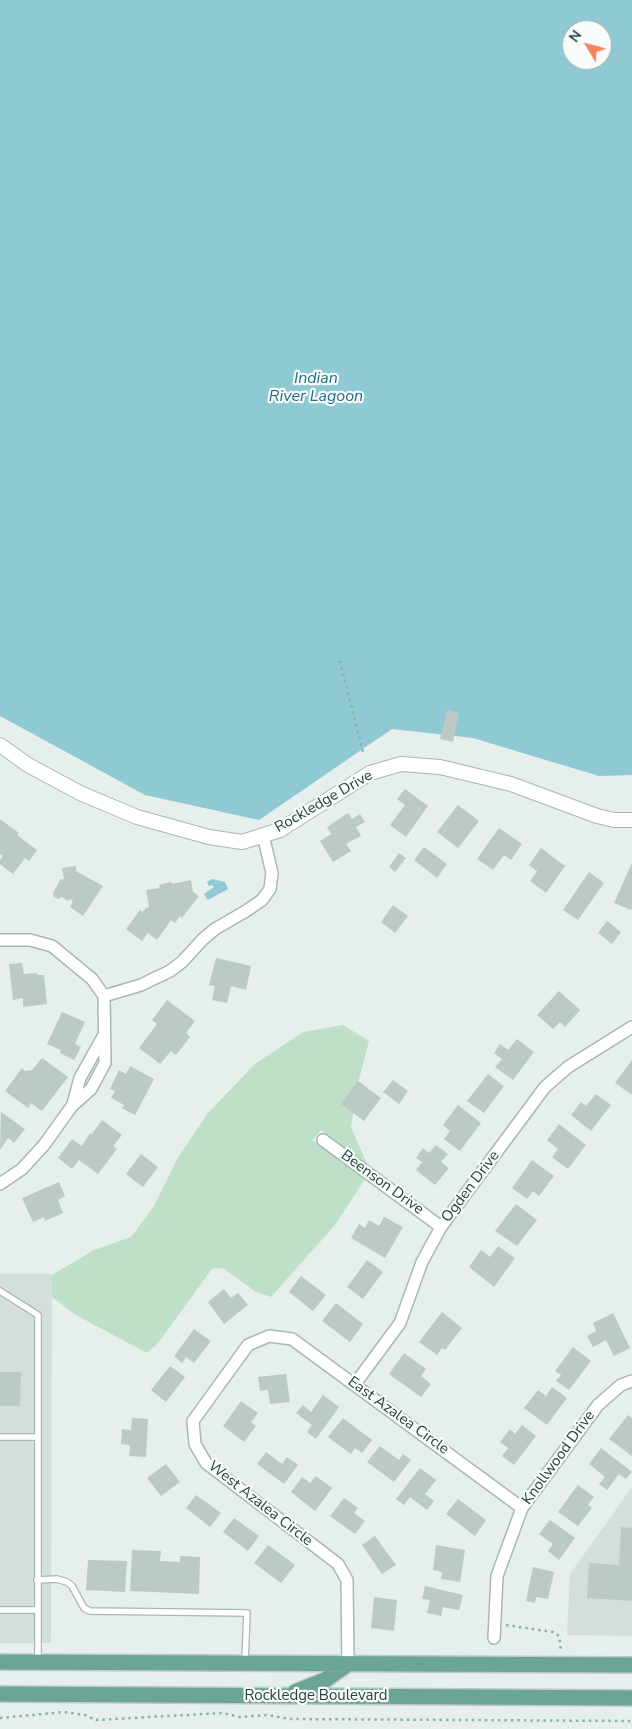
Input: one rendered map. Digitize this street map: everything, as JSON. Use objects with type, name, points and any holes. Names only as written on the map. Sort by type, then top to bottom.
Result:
[{"type":"main road","points":[[0,1662],[632,1665]]},
{"type":"main road","points":[[287,1696],[324,1680],[348,1664]]},
{"type":"main road","name":"Rockledge Boulevard","points":[[0,1694],[632,1698]]},
{"type":"street","name":"Rockledge Drive","points":[[0,745],[28,765],[80,793],[137,817],[209,837],[233,841],[242,842],[280,830],[370,773],[401,764],[440,767],[511,784],[597,816],[614,820],[632,820]]},
{"type":"street","points":[[104,996],[141,986],[170,971],[182,962],[215,929],[246,912],[262,900],[270,889],[272,873],[262,835]]},
{"type":"street","points":[[0,940],[30,940],[52,946],[92,979],[104,996],[106,1063],[91,1089],[72,1106],[44,1145],[22,1170],[0,1184]]},
{"type":"street","name":"Ogden Drive","points":[[355,1384],[400,1323],[422,1262],[441,1227],[546,1087],[568,1067],[632,1027]]},
{"type":"street","name":"Beenson Drive","points":[[323,1140],[441,1227]]},
{"type":"street","name":"East Azalea Circle","points":[[269,1336],[292,1339],[522,1508]]},
{"type":"street","name":"West Azalea Circle","points":[[269,1336],[248,1345],[193,1421],[195,1444],[206,1463],[338,1564],[347,1580],[348,1664]]},
{"type":"street","name":"Knollwood Drive","points":[[494,1638],[497,1576],[522,1508],[598,1405],[621,1384],[632,1382]]},
{"type":"lane","points":[[0,1291],[38,1315],[36,1580],[38,1662]]},
{"type":"lane","points":[[0,1437],[37,1437]]},
{"type":"lane","points":[[36,1580],[58,1579],[67,1582],[72,1586],[84,1608],[90,1611],[246,1613],[245,1663]]},
{"type":"lane","points":[[0,1610],[37,1610]]},
{"type":"path","points":[[340,661],[363,752]]},
{"type":"path","points":[[495,1623],[553,1632],[559,1636],[561,1641],[560,1665]]},
{"type":"path","points":[[0,1718],[64,1712],[85,1715],[96,1720],[222,1713],[240,1717],[267,1715],[290,1719],[632,1721]]},
{"type":"shaded area","points":[[0,1274],[52,1274],[51,1643],[0,1643]]},
{"type":"shaded area","points":[[632,1487],[632,1636],[567,1635],[570,1574]]},
{"type":"green space","points":[[343,1025],[369,1041],[357,1087],[351,1127],[367,1164],[321,1130],[313,1140],[365,1179],[335,1225],[271,1297],[256,1292],[223,1268],[212,1269],[158,1343],[147,1353],[74,1314],[52,1297],[52,1275],[94,1250],[131,1237],[154,1206],[177,1159],[208,1113],[255,1064],[303,1032]]},
{"type":"water","name":"Indian River Lagoon","points":[[0,0],[632,0],[632,775],[599,776],[473,738],[392,729],[259,820],[145,795],[0,716]]},
{"type":"water","points":[[212,879],[225,882],[228,889],[208,900],[204,894],[214,887],[212,885],[209,886],[207,882]]},
{"type":"building","points":[[447,710],[459,713],[453,742],[440,739]]},
{"type":"building","points":[[405,789],[428,806],[406,837],[390,825],[405,805],[397,799]]},
{"type":"building","points":[[458,805],[479,821],[458,848],[437,832]]},
{"type":"building","points":[[348,813],[352,819],[360,814],[365,822],[356,827],[361,836],[346,844],[351,851],[333,862],[320,841],[331,834],[327,827]]},
{"type":"building","points":[[0,819],[37,850],[29,861],[25,858],[13,874],[0,864],[3,856],[0,854]]},
{"type":"building","points":[[499,828],[522,844],[511,860],[504,855],[493,870],[477,859]]},
{"type":"building","points":[[424,847],[447,864],[437,878],[414,860]]},
{"type":"building","points":[[541,848],[565,866],[546,893],[530,881],[537,871],[529,865]]},
{"type":"building","points":[[399,853],[406,858],[395,872],[389,867]]},
{"type":"building","points":[[632,863],[632,908],[631,910],[614,903]]},
{"type":"building","points":[[76,866],[76,871],[103,886],[83,916],[70,907],[73,901],[70,899],[68,901],[62,897],[59,899],[54,897],[53,893],[60,880],[64,879],[62,868]]},
{"type":"building","points":[[589,872],[604,883],[578,920],[563,910]]},
{"type":"building","points":[[191,880],[193,892],[199,896],[182,918],[180,916],[175,923],[171,920],[157,940],[148,933],[142,941],[126,929],[140,910],[142,912],[149,907],[146,890],[160,888],[159,885],[166,883],[171,882],[172,884]]},
{"type":"building","points":[[393,905],[408,916],[395,933],[381,922]]},
{"type":"building","points":[[607,921],[621,932],[612,944],[598,933]]},
{"type":"building","points":[[216,958],[251,966],[246,990],[231,986],[227,1003],[212,1000],[215,986],[209,985]]},
{"type":"building","points":[[22,963],[24,974],[37,973],[37,975],[44,975],[47,1004],[23,1007],[23,998],[13,1000],[9,964]]},
{"type":"building","points":[[559,991],[580,1010],[565,1027],[560,1022],[553,1029],[537,1015]]},
{"type":"building","points":[[167,1000],[195,1021],[186,1033],[190,1037],[176,1055],[171,1051],[160,1064],[139,1048],[157,1024],[152,1020]]},
{"type":"building","points":[[62,1012],[85,1022],[75,1044],[81,1047],[74,1060],[60,1053],[61,1050],[47,1044]]},
{"type":"building","points":[[517,1039],[534,1052],[513,1080],[495,1067],[502,1059],[494,1053],[500,1044],[508,1050]]},
{"type":"building","points":[[42,1058],[68,1077],[42,1111],[31,1103],[28,1108],[5,1091],[22,1068],[25,1071],[32,1070]]},
{"type":"building","points":[[632,1060],[632,1095],[615,1083]]},
{"type":"building","points":[[130,1066],[154,1079],[135,1115],[122,1108],[124,1105],[111,1098],[115,1091],[110,1089],[119,1070],[126,1074]]},
{"type":"building","points":[[488,1074],[504,1086],[484,1113],[467,1101]]},
{"type":"building","points":[[393,1080],[408,1091],[399,1104],[383,1092]]},
{"type":"building","points":[[358,1081],[381,1098],[364,1121],[341,1104]]},
{"type":"building","points":[[596,1094],[611,1105],[591,1131],[571,1115],[581,1102],[586,1106]]},
{"type":"building","points":[[458,1105],[481,1123],[460,1151],[444,1139],[450,1131],[443,1125]]},
{"type":"building","points":[[1,1112],[25,1129],[14,1143],[8,1138],[0,1150]]},
{"type":"building","points":[[102,1120],[122,1135],[113,1146],[117,1149],[98,1174],[79,1160],[72,1169],[58,1158],[72,1139],[82,1146],[90,1133],[92,1134]]},
{"type":"building","points":[[559,1124],[586,1145],[568,1169],[552,1157],[558,1149],[547,1140]]},
{"type":"building","points":[[436,1145],[448,1154],[441,1162],[449,1168],[435,1185],[416,1170],[422,1162],[416,1158],[423,1148],[429,1153]]},
{"type":"building","points":[[141,1154],[158,1167],[143,1187],[126,1174]]},
{"type":"building","points":[[532,1160],[554,1176],[539,1196],[533,1191],[527,1199],[512,1188]]},
{"type":"building","points":[[59,1182],[65,1196],[58,1200],[63,1213],[45,1221],[44,1217],[33,1222],[22,1198]]},
{"type":"building","points":[[516,1204],[537,1220],[517,1246],[495,1231]]},
{"type":"building","points":[[384,1217],[403,1227],[385,1258],[351,1238],[359,1224],[365,1228],[369,1220],[379,1226]]},
{"type":"building","points":[[498,1246],[515,1258],[494,1287],[469,1267],[481,1250],[490,1257]]},
{"type":"building","points":[[367,1260],[383,1272],[363,1299],[347,1287]]},
{"type":"building","points":[[301,1276],[326,1295],[313,1311],[289,1292]]},
{"type":"building","points":[[224,1289],[231,1298],[238,1293],[248,1305],[224,1324],[208,1302]]},
{"type":"building","points":[[336,1303],[363,1324],[350,1342],[322,1321]]},
{"type":"building","points":[[442,1312],[462,1328],[445,1350],[442,1348],[437,1355],[419,1342]]},
{"type":"building","points":[[613,1313],[630,1348],[614,1356],[606,1340],[593,1347],[587,1336],[596,1331],[593,1323]]},
{"type":"building","points":[[194,1329],[211,1341],[194,1363],[186,1357],[182,1363],[174,1356]]},
{"type":"building","points":[[573,1347],[591,1361],[569,1390],[556,1381],[561,1375],[555,1371]]},
{"type":"building","points":[[404,1353],[426,1369],[421,1376],[431,1384],[421,1397],[389,1374]]},
{"type":"building","points":[[170,1366],[185,1377],[166,1402],[151,1390]]},
{"type":"building","points":[[0,1372],[21,1372],[20,1406],[0,1406]]},
{"type":"building","points":[[286,1374],[290,1402],[270,1404],[268,1390],[260,1391],[258,1377]]},
{"type":"building","points":[[552,1387],[567,1398],[547,1425],[524,1408],[538,1390],[546,1396]]},
{"type":"building","points":[[323,1395],[339,1407],[316,1439],[307,1432],[312,1425],[296,1413],[303,1405],[311,1412]]},
{"type":"building","points":[[241,1401],[258,1413],[251,1422],[256,1426],[244,1442],[223,1426]]},
{"type":"building","points":[[628,1415],[632,1418],[632,1456],[609,1439]]},
{"type":"building","points":[[132,1418],[148,1419],[146,1457],[129,1456],[130,1445],[121,1444],[122,1429],[131,1430]]},
{"type":"building","points":[[343,1418],[372,1440],[362,1453],[355,1448],[351,1454],[328,1437]]},
{"type":"building","points":[[522,1425],[536,1436],[514,1465],[502,1456],[508,1448],[500,1442],[510,1429],[515,1434]]},
{"type":"building","points":[[380,1446],[399,1460],[403,1454],[411,1460],[394,1482],[367,1462]]},
{"type":"building","points":[[601,1448],[632,1472],[626,1479],[619,1474],[607,1490],[599,1484],[605,1477],[589,1464]]},
{"type":"building","points":[[266,1452],[282,1464],[287,1457],[298,1465],[284,1484],[257,1464]]},
{"type":"building","points":[[166,1464],[180,1482],[161,1496],[147,1478]]},
{"type":"building","points":[[420,1468],[436,1480],[425,1494],[434,1501],[427,1510],[410,1497],[404,1505],[396,1499]]},
{"type":"building","points":[[316,1476],[332,1488],[315,1511],[291,1492],[302,1477],[310,1483]]},
{"type":"building","points":[[578,1485],[594,1497],[588,1505],[592,1508],[578,1526],[558,1512]]},
{"type":"building","points":[[196,1495],[221,1513],[210,1527],[186,1508]]},
{"type":"building","points":[[344,1498],[358,1508],[354,1513],[365,1521],[355,1534],[330,1516]]},
{"type":"building","points":[[458,1499],[486,1520],[475,1536],[446,1514]]},
{"type":"building","points":[[234,1518],[259,1536],[248,1551],[223,1532]]},
{"type":"building","points":[[550,1520],[575,1538],[559,1560],[548,1551],[553,1544],[539,1534]]},
{"type":"building","points":[[621,1527],[632,1528],[632,1601],[587,1598],[589,1563],[619,1565]]},
{"type":"building","points":[[375,1536],[396,1565],[382,1574],[362,1545]]},
{"type":"building","points":[[268,1545],[295,1565],[281,1583],[254,1563]]},
{"type":"building","points":[[436,1545],[465,1550],[460,1582],[441,1579],[442,1572],[433,1570]]},
{"type":"building","points":[[132,1550],[161,1551],[160,1561],[180,1562],[180,1556],[200,1557],[199,1594],[130,1591]]},
{"type":"building","points":[[88,1560],[127,1561],[125,1592],[86,1590]]},
{"type":"building","points":[[533,1567],[554,1572],[548,1599],[536,1597],[535,1603],[526,1601]]},
{"type":"building","points":[[425,1586],[463,1595],[459,1610],[443,1607],[441,1616],[427,1613],[430,1600],[422,1599]]},
{"type":"building","points":[[374,1597],[397,1600],[394,1631],[371,1628]]}]
